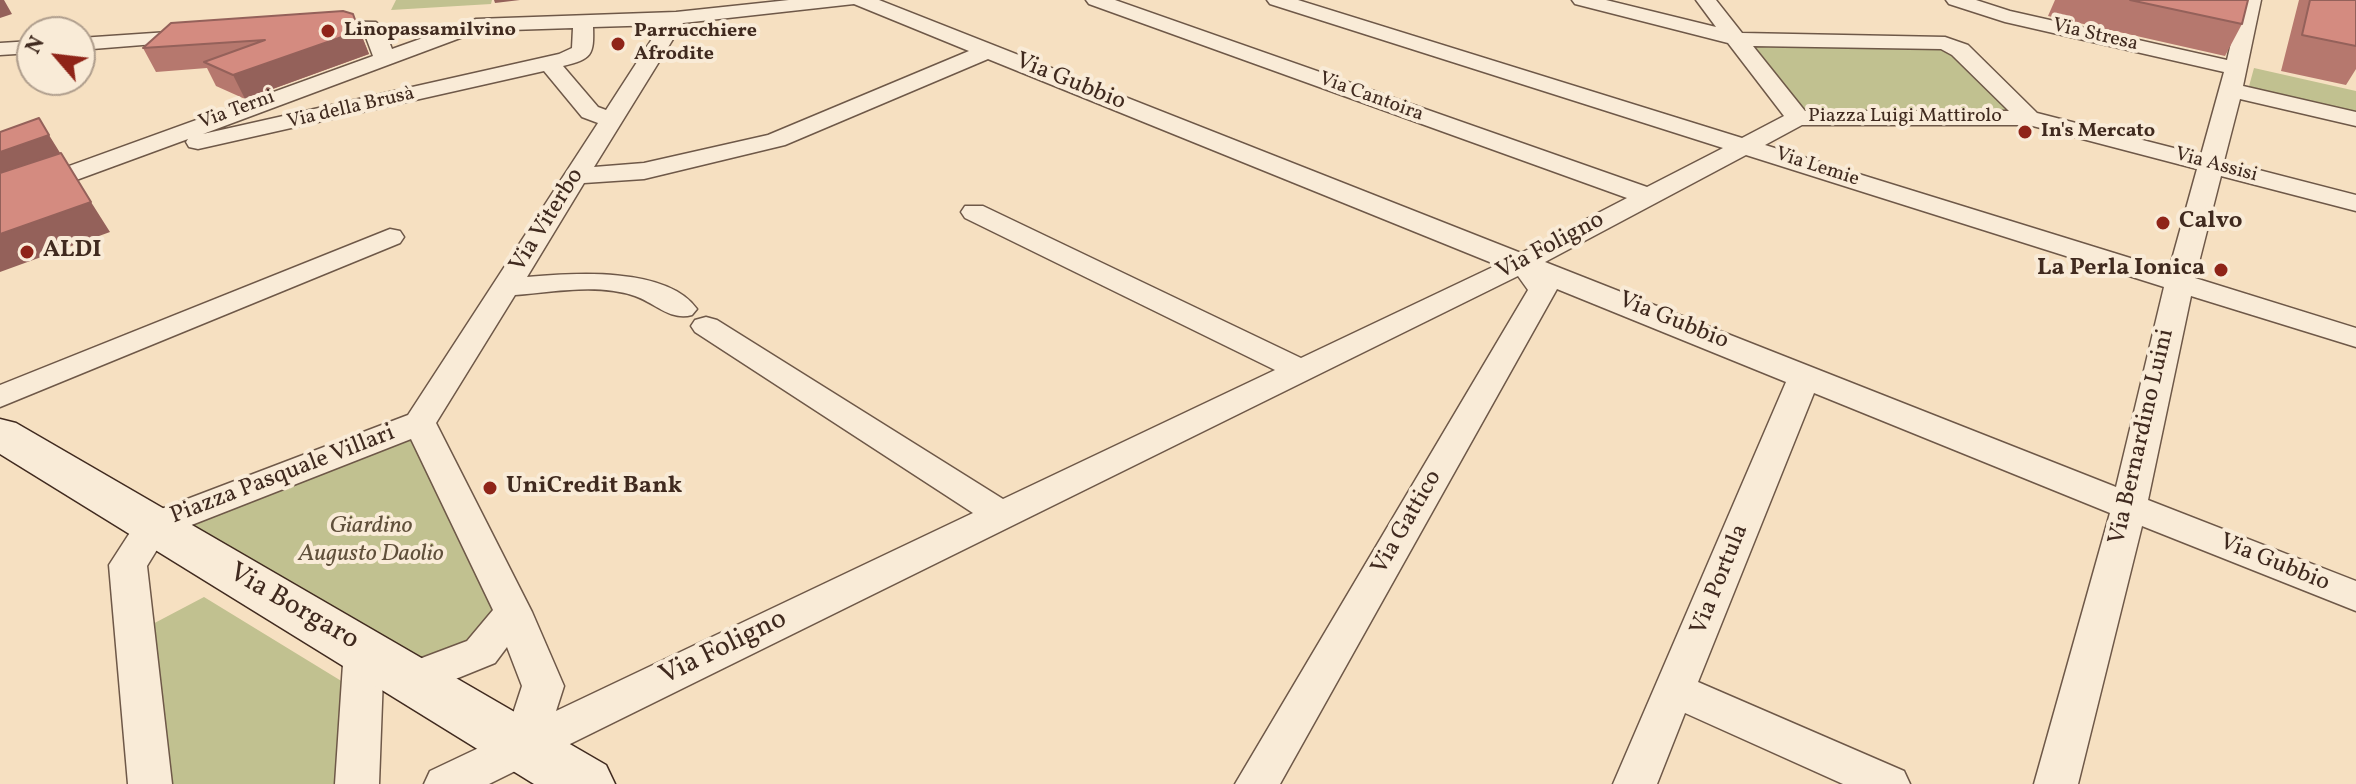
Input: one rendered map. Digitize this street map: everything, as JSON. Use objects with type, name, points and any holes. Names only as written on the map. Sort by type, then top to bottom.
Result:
[{"type":"street","name":"Via Terni","points":[[0,200],[476,25],[676,18],[846,0]]},
{"type":"street","name":"Via Gubbio","points":[[861,0],[2356,597]]},
{"type":"street","name":"Via Cantoira","points":[[1096,0],[1647,196]]},
{"type":"street","name":"Via Lemie","points":[[1277,0],[2356,338]]},
{"type":"street","points":[[1582,0],[1739,39],[1945,43],[2037,0]]},
{"type":"street","name":"Piazza Luigi Mattirolo","points":[[1706,0],[1798,118],[2029,118]]},
{"type":"street","name":"Via Stresa","points":[[1956,0],[2233,79]]},
{"type":"street","name":"Via Bernardino Luini","points":[[2056,784],[2129,507],[2179,284],[2251,0]]},
{"type":"street","name":"Via Viterbo","points":[[420,423],[676,18]]},
{"type":"street","name":"Via della Brusà","points":[[151,143],[221,139],[549,63],[583,51],[583,22]]},
{"type":"street","points":[[292,29],[369,26],[375,31],[384,57]]},
{"type":"street","points":[[96,43],[217,34]]},
{"type":"street","name":"Piazza Luigi Mattirolo","points":[[1945,43],[1960,50],[2029,118]]},
{"type":"street","name":"Via Gubbio","points":[[577,176],[644,171],[776,140],[988,51]]},
{"type":"street","points":[[549,63],[590,112],[611,120]]},
{"type":"street","points":[[2233,79],[2356,119]]},
{"type":"street","name":"Via Foligno","points":[[446,784],[1523,263],[1798,118]]},
{"type":"street","name":"Via Assisi","points":[[2029,118],[2356,203]]},
{"type":"street","points":[[974,212],[1301,370]]},
{"type":"street","points":[[0,397],[390,237]]},
{"type":"street","name":"Via Gattico","points":[[1257,784],[1543,290],[1523,263]]},
{"type":"street","points":[[507,287],[608,282],[647,290],[1002,515]]},
{"type":"street","name":"Via Portula","points":[[1635,784],[1805,375]]},
{"type":"street","name":"Piazza Pasquale Villari","points":[[150,784],[128,565],[153,526],[420,423],[513,612],[543,686],[524,745]]},
{"type":"street","name":"Via Borgaro","points":[[0,434],[585,784]]},
{"type":"street","points":[[412,679],[481,652],[513,612]]},
{"type":"street","points":[[357,784],[364,649]]},
{"type":"street","points":[[1675,690],[1888,784]]},
{"type":"green space","points":[[396,0],[492,0],[491,4],[391,10]]},
{"type":"green space","points":[[1948,43],[2017,112],[1804,109],[1753,44]]},
{"type":"green space","points":[[2254,68],[2356,91],[2356,115],[2248,90]]},
{"type":"green space","name":"Giardino Augusto Daolio","points":[[413,433],[500,611],[475,643],[408,662],[168,526]]},
{"type":"green space","points":[[204,597],[343,682],[342,784],[163,784],[147,627]]},
{"type":"building","points":[[2130,0],[2248,0],[2242,24]]},
{"type":"building","points":[[2310,0],[2356,0],[2356,46],[2302,35]]},
{"type":"building","points":[[343,11],[353,14],[359,31],[233,75],[204,62],[265,40],[143,48],[171,23]]},
{"type":"building","points":[[39,118],[49,135],[0,152],[0,132]]},
{"type":"building","points":[[61,153],[91,202],[0,234],[0,173]]},
{"type":"place","name":"Linopassamilvino","points":[[328,31]]},
{"type":"place","name":"Parrucchiere Afrodite","points":[[618,44]]},
{"type":"place","name":"In's Mercato","points":[[2025,132]]},
{"type":"place","name":"Calvo","points":[[2163,223]]},
{"type":"place","name":"ALDI","points":[[27,252]]},
{"type":"place","name":"La Perla Ionica","points":[[2221,270]]},
{"type":"place","name":"UniCredit Bank","points":[[490,488]]}]
